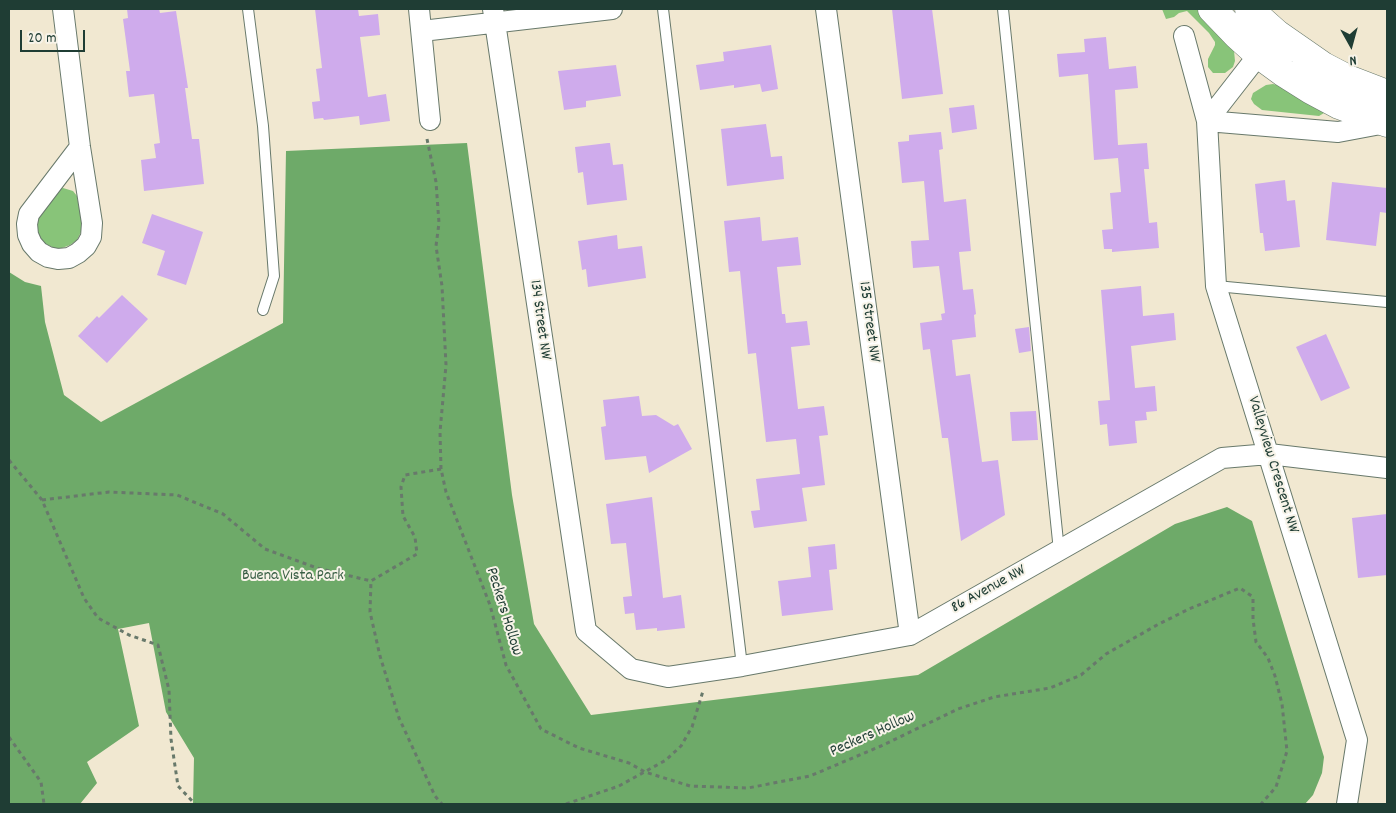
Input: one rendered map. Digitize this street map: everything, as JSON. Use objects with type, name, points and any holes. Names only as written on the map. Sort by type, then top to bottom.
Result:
[{"type":"street","points":[[64,9],[80,147],[92,223],[91,237],[86,246],[73,256],[58,259],[48,257],[39,252],[32,244],[28,235],[27,224],[29,214],[80,147]]},
{"type":"street","points":[[419,9],[430,120]]},
{"type":"street","points":[[422,31],[494,15],[612,9]]},
{"type":"street","name":"135 Street NW","points":[[826,9],[910,635]]},
{"type":"street","points":[[1212,9],[1258,54],[1311,90],[1339,105],[1387,123]]},
{"type":"street","points":[[1249,9],[1277,34],[1323,66],[1348,79],[1387,94]]},
{"type":"street","name":"134 Street NW","points":[[494,15],[586,631]]},
{"type":"street","points":[[1207,121],[1258,54],[1277,34]]},
{"type":"street","name":"Valleyview Crescent NW","points":[[1184,36],[1207,121],[1216,286],[1357,740],[1347,804]]},
{"type":"street","points":[[1207,121],[1338,132],[1387,123]]},
{"type":"street","name":"86 Avenue NW","points":[[586,631],[631,669],[668,677],[742,666],[910,635],[1222,458],[1269,454],[1387,468]]},
{"type":"lane","points":[[248,9],[263,126],[274,276],[263,310]]},
{"type":"lane","points":[[663,9],[742,666]]},
{"type":"lane","points":[[1003,9],[1059,551]]},
{"type":"lane","points":[[1216,286],[1387,302]]},
{"type":"path","name":"Peckers Hollow","points":[[430,120],[426,135],[431,151],[436,182],[439,223],[436,246],[442,286],[446,365],[440,432],[441,468],[446,492],[490,605],[506,665],[541,729],[579,748],[629,763],[645,772],[690,786],[748,788],[810,776],[881,746],[958,709],[994,697],[1050,688],[1081,675],[1106,654],[1157,625],[1189,609],[1240,588],[1253,597],[1256,642],[1268,658],[1275,676],[1282,704],[1287,751],[1276,787],[1261,804]]},
{"type":"path","points":[[9,460],[42,500],[84,598],[98,618],[129,635],[158,645],[169,690],[171,740],[178,786],[195,804]]},
{"type":"path","points":[[42,500],[109,492],[177,495],[223,514],[265,549],[317,568],[370,580],[417,554],[415,538],[403,516],[401,487],[405,475],[441,468]]},
{"type":"path","points":[[370,580],[370,612],[380,656],[397,709],[435,796],[442,804]]},
{"type":"path","points":[[566,804],[619,786],[666,760],[681,746],[692,727],[710,670]]},
{"type":"path","points":[[9,737],[42,782],[44,804]]},
{"type":"green space","points":[[1162,9],[1198,9],[1234,51],[1235,61],[1233,67],[1225,73],[1213,73],[1208,67],[1208,59],[1215,42],[1209,33],[1187,11],[1166,19]]},
{"type":"green space","points":[[1273,84],[1284,87],[1324,110],[1324,113],[1319,116],[1262,110],[1251,99],[1253,93],[1266,85]]},
{"type":"green space","name":"Buena Vista Park","points":[[467,143],[512,495],[534,624],[591,715],[918,675],[1175,524],[1227,507],[1252,521],[1324,757],[1322,773],[1313,795],[1305,804],[193,804],[194,758],[166,712],[149,623],[118,629],[139,726],[87,762],[97,783],[80,804],[9,804],[9,272],[25,282],[41,286],[45,322],[64,395],[101,422],[283,323],[286,151]]},
{"type":"green space","points":[[63,188],[73,191],[77,196],[82,224],[81,232],[77,240],[70,245],[54,248],[40,238],[36,229],[36,221],[59,189]]},
{"type":"building","points":[[127,9],[159,9],[160,13],[176,11],[188,88],[185,88],[192,139],[199,139],[204,184],[144,191],[141,160],[156,158],[154,144],[160,143],[154,94],[129,97],[126,71],[130,71],[123,19],[128,18]]},
{"type":"building","points":[[315,9],[358,9],[359,16],[378,14],[380,35],[360,37],[368,97],[386,94],[390,121],[360,125],[359,116],[324,120],[323,118],[314,119],[312,102],[320,101],[316,69],[322,68]]},
{"type":"building","points":[[892,9],[932,9],[943,94],[902,99]]},
{"type":"building","points":[[1106,37],[1109,69],[1136,66],[1138,88],[1115,90],[1118,145],[1147,143],[1149,169],[1144,169],[1149,223],[1157,222],[1159,248],[1112,252],[1112,249],[1104,249],[1102,230],[1113,229],[1110,193],[1121,192],[1118,158],[1094,160],[1088,74],[1059,77],[1057,54],[1085,52],[1084,39]]},
{"type":"building","points":[[771,45],[778,89],[762,92],[760,84],[734,88],[734,85],[700,90],[696,65],[724,61],[723,52]]},
{"type":"building","points":[[616,65],[621,96],[586,101],[586,107],[564,110],[558,71]]},
{"type":"building","points":[[974,105],[977,129],[952,133],[949,108]]},
{"type":"building","points":[[766,124],[771,157],[782,156],[784,179],[727,186],[721,129]]},
{"type":"building","points":[[941,132],[943,149],[939,150],[944,202],[966,199],[971,251],[959,252],[963,290],[973,289],[976,314],[974,315],[976,337],[952,340],[956,376],[970,374],[982,462],[998,460],[1005,515],[961,541],[948,438],[942,438],[930,349],[923,350],[920,323],[942,320],[941,314],[945,313],[939,266],[913,268],[911,241],[929,240],[924,181],[902,183],[898,142],[909,141],[909,135]]},
{"type":"building","points":[[610,143],[613,165],[623,164],[627,200],[587,205],[583,172],[578,173],[575,147]]},
{"type":"building","points":[[1285,180],[1287,201],[1295,200],[1300,247],[1265,251],[1263,233],[1260,233],[1255,184]]},
{"type":"building","points":[[1332,182],[1387,188],[1387,213],[1380,212],[1376,246],[1326,240]]},
{"type":"building","points":[[152,214],[203,232],[186,285],[157,275],[165,251],[142,243]]},
{"type":"building","points":[[760,217],[762,241],[798,237],[801,265],[777,267],[782,314],[785,314],[786,323],[807,321],[810,345],[791,347],[798,409],[824,406],[828,435],[819,436],[825,485],[802,488],[807,521],[754,528],[751,511],[760,510],[756,479],[800,474],[796,439],[766,442],[756,353],[748,354],[740,271],[729,272],[724,221]]},
{"type":"building","points":[[617,235],[618,249],[642,246],[646,278],[588,287],[586,269],[582,270],[578,241]]},
{"type":"building","points":[[1141,286],[1143,316],[1174,313],[1176,340],[1131,346],[1135,388],[1155,386],[1157,411],[1146,412],[1147,420],[1135,421],[1137,443],[1109,446],[1107,424],[1100,425],[1098,401],[1110,400],[1101,290]]},
{"type":"building","points":[[122,295],[148,319],[107,363],[78,336],[97,316],[99,318]]},
{"type":"building","points":[[1029,327],[1031,351],[1019,353],[1015,329]]},
{"type":"building","points":[[1326,334],[1350,388],[1321,401],[1296,347]]},
{"type":"building","points":[[639,396],[642,416],[656,415],[674,426],[678,424],[692,449],[649,473],[646,456],[605,460],[601,427],[606,426],[603,400]]},
{"type":"building","points":[[1036,411],[1038,440],[1012,441],[1010,412]]},
{"type":"building","points":[[652,497],[663,598],[681,595],[685,628],[657,631],[657,628],[636,630],[634,613],[625,614],[623,597],[632,596],[626,543],[611,544],[606,504]]},
{"type":"building","points":[[1387,514],[1387,575],[1358,578],[1352,518]]},
{"type":"building","points":[[835,544],[837,569],[829,570],[833,610],[782,616],[778,581],[811,577],[808,547]]}]
